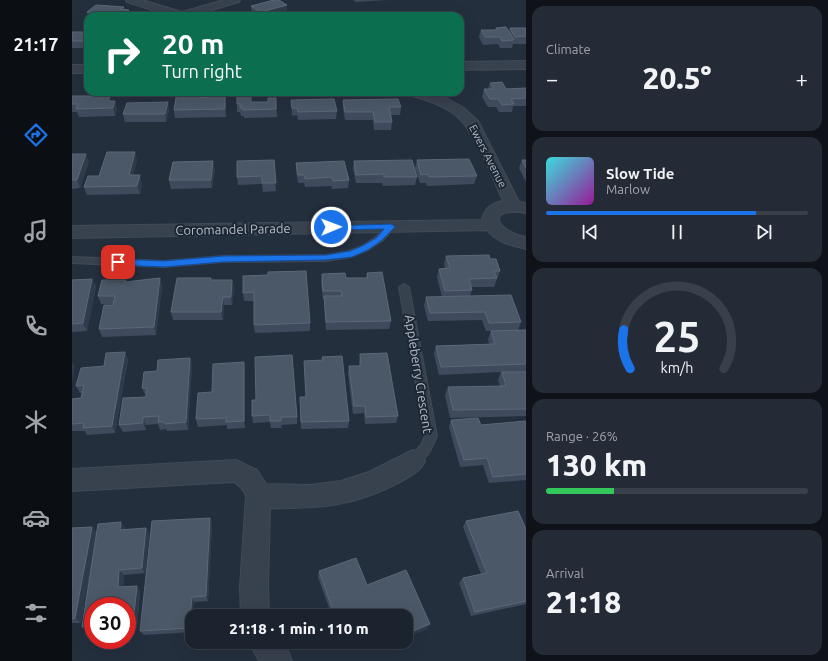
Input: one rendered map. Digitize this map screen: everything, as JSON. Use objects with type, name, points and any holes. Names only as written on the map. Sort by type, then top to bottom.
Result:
[{"type":"street","points":[[131,0],[169,12]]},
{"type":"street","points":[[195,12],[235,0]]},
{"type":"street","points":[[464,66],[526,65]]},
{"type":"street","points":[[72,69],[84,69]]},
{"type":"street","name":"Ewers Avenue","points":[[426,96],[441,101],[459,111],[473,124],[520,206]]},
{"type":"street","points":[[520,206],[496,208],[491,213],[489,218],[490,224],[500,235],[508,239],[526,243]]},
{"type":"street","name":"Coromandel Parade","points":[[72,232],[490,224]]},
{"type":"street","name":"Appleberry Crescent","points":[[258,496],[319,496],[340,493],[394,473],[413,461]]},
{"type":"street","points":[[72,480],[236,471],[245,475],[254,483],[258,496],[254,587],[255,609]]},
{"type":"street","points":[[268,649],[278,661]]},
{"type":"lane","points":[[72,260],[164,264],[223,259],[326,258],[352,254],[365,248],[378,240],[391,226]]},
{"type":"lane","name":"Appleberry Crescent","points":[[404,287],[431,436],[425,449],[413,461]]},
{"type":"building","points":[[279,0],[287,5],[261,12],[251,6]]},
{"type":"building","points":[[96,5],[124,7],[121,9],[129,10],[127,12],[87,12]]},
{"type":"building","points":[[506,27],[514,40],[502,41],[500,37],[485,37],[481,30],[497,30],[496,28]]},
{"type":"building","points":[[510,28],[526,28],[526,36],[515,37]]},
{"type":"building","points":[[72,32],[84,32],[84,41],[72,41]]},
{"type":"building","points":[[502,82],[506,89],[526,88],[526,98],[511,99],[514,104],[502,105],[498,99],[490,99],[484,89],[494,89],[490,83]]},
{"type":"building","points":[[72,96],[110,96],[108,101],[115,101],[113,108],[76,109],[78,104],[72,104]]},
{"type":"building","points":[[176,96],[225,96],[225,109],[174,110]]},
{"type":"building","points":[[237,96],[251,96],[251,102],[268,102],[268,98],[276,98],[276,109],[243,110],[243,108],[240,108],[240,104],[237,104]]},
{"type":"building","points":[[334,99],[337,111],[298,112],[297,108],[292,108],[291,100]]},
{"type":"building","points":[[398,99],[401,107],[389,107],[392,122],[375,122],[373,112],[345,112],[343,100]]},
{"type":"building","points":[[168,102],[165,114],[123,114],[127,103]]},
{"type":"building","points":[[107,152],[135,152],[129,175],[140,175],[137,186],[84,187],[88,176],[99,176]]},
{"type":"building","points":[[72,154],[86,154],[77,180],[72,180]]},
{"type":"building","points":[[469,159],[477,176],[429,177],[428,174],[421,175],[417,160]]},
{"type":"building","points":[[274,160],[276,183],[262,183],[262,176],[237,177],[237,161]]},
{"type":"building","points":[[412,160],[417,177],[384,177],[384,174],[356,175],[354,161]]},
{"type":"building","points":[[522,160],[526,160],[526,168]]},
{"type":"building","points":[[213,161],[211,180],[169,180],[173,162]]},
{"type":"building","points":[[344,161],[349,180],[333,181],[332,177],[305,179],[304,175],[298,175],[296,163]]},
{"type":"building","points":[[489,255],[490,259],[496,259],[500,271],[494,271],[497,278],[469,279],[472,290],[445,291],[439,269],[450,268],[446,256]]},
{"type":"building","points":[[306,271],[310,323],[254,325],[254,292],[243,293],[243,276],[268,275],[268,272]]},
{"type":"building","points":[[382,272],[391,321],[326,322],[324,296],[342,296],[341,291],[323,291],[322,274],[345,273],[346,278],[368,278],[367,273]]},
{"type":"building","points":[[160,278],[154,327],[99,329],[104,305],[113,305],[115,296],[98,296],[102,280],[126,280],[125,282]]},
{"type":"building","points":[[177,278],[211,278],[211,280],[232,280],[231,297],[223,297],[221,312],[171,312]]},
{"type":"building","points":[[92,279],[83,323],[72,324],[72,280]]},
{"type":"building","points":[[511,295],[521,322],[489,323],[485,312],[430,313],[426,297]]},
{"type":"building","points":[[526,330],[526,364],[441,367],[436,346],[495,344],[491,331]]},
{"type":"building","points":[[125,352],[112,426],[83,428],[84,423],[72,424],[72,399],[81,398],[84,385],[76,386],[81,368],[104,366],[106,353]]},
{"type":"building","points":[[387,353],[398,416],[366,417],[365,406],[354,406],[349,366],[361,366],[360,354]]},
{"type":"building","points":[[292,355],[297,417],[281,417],[281,421],[270,421],[270,415],[252,416],[252,400],[256,400],[255,357]]},
{"type":"building","points":[[342,356],[349,421],[301,422],[300,397],[306,397],[304,361],[323,360],[322,357]]},
{"type":"building","points":[[190,358],[186,422],[165,424],[164,422],[158,422],[159,416],[143,417],[143,423],[119,425],[123,398],[146,397],[147,388],[142,388],[144,372],[157,371],[158,360]]},
{"type":"building","points":[[244,362],[244,421],[226,422],[226,418],[196,419],[198,393],[212,392],[213,364]]},
{"type":"building","points":[[502,372],[526,372],[526,409],[453,410],[448,387],[506,386]]},
{"type":"building","points":[[478,418],[481,425],[526,421],[526,474],[493,477],[487,458],[464,460],[451,420]]},
{"type":"building","points":[[518,511],[526,529],[526,601],[475,612],[463,578],[487,573],[466,521]]},
{"type":"building","points":[[210,518],[206,596],[192,597],[191,609],[185,609],[185,628],[140,631],[152,521]]},
{"type":"building","points":[[121,522],[120,530],[146,528],[142,568],[119,570],[118,587],[137,586],[136,597],[87,597],[98,524]]},
{"type":"building","points":[[92,527],[75,618],[72,619],[72,528]]},
{"type":"building","points":[[356,558],[367,585],[406,570],[430,624],[413,631],[413,609],[333,609],[319,571]]},
{"type":"building","points":[[84,614],[84,627],[82,627]]},
{"type":"route","points":[[118,262],[164,264],[223,259],[326,258],[352,254],[365,248],[378,240],[391,226],[331,227]]}]
